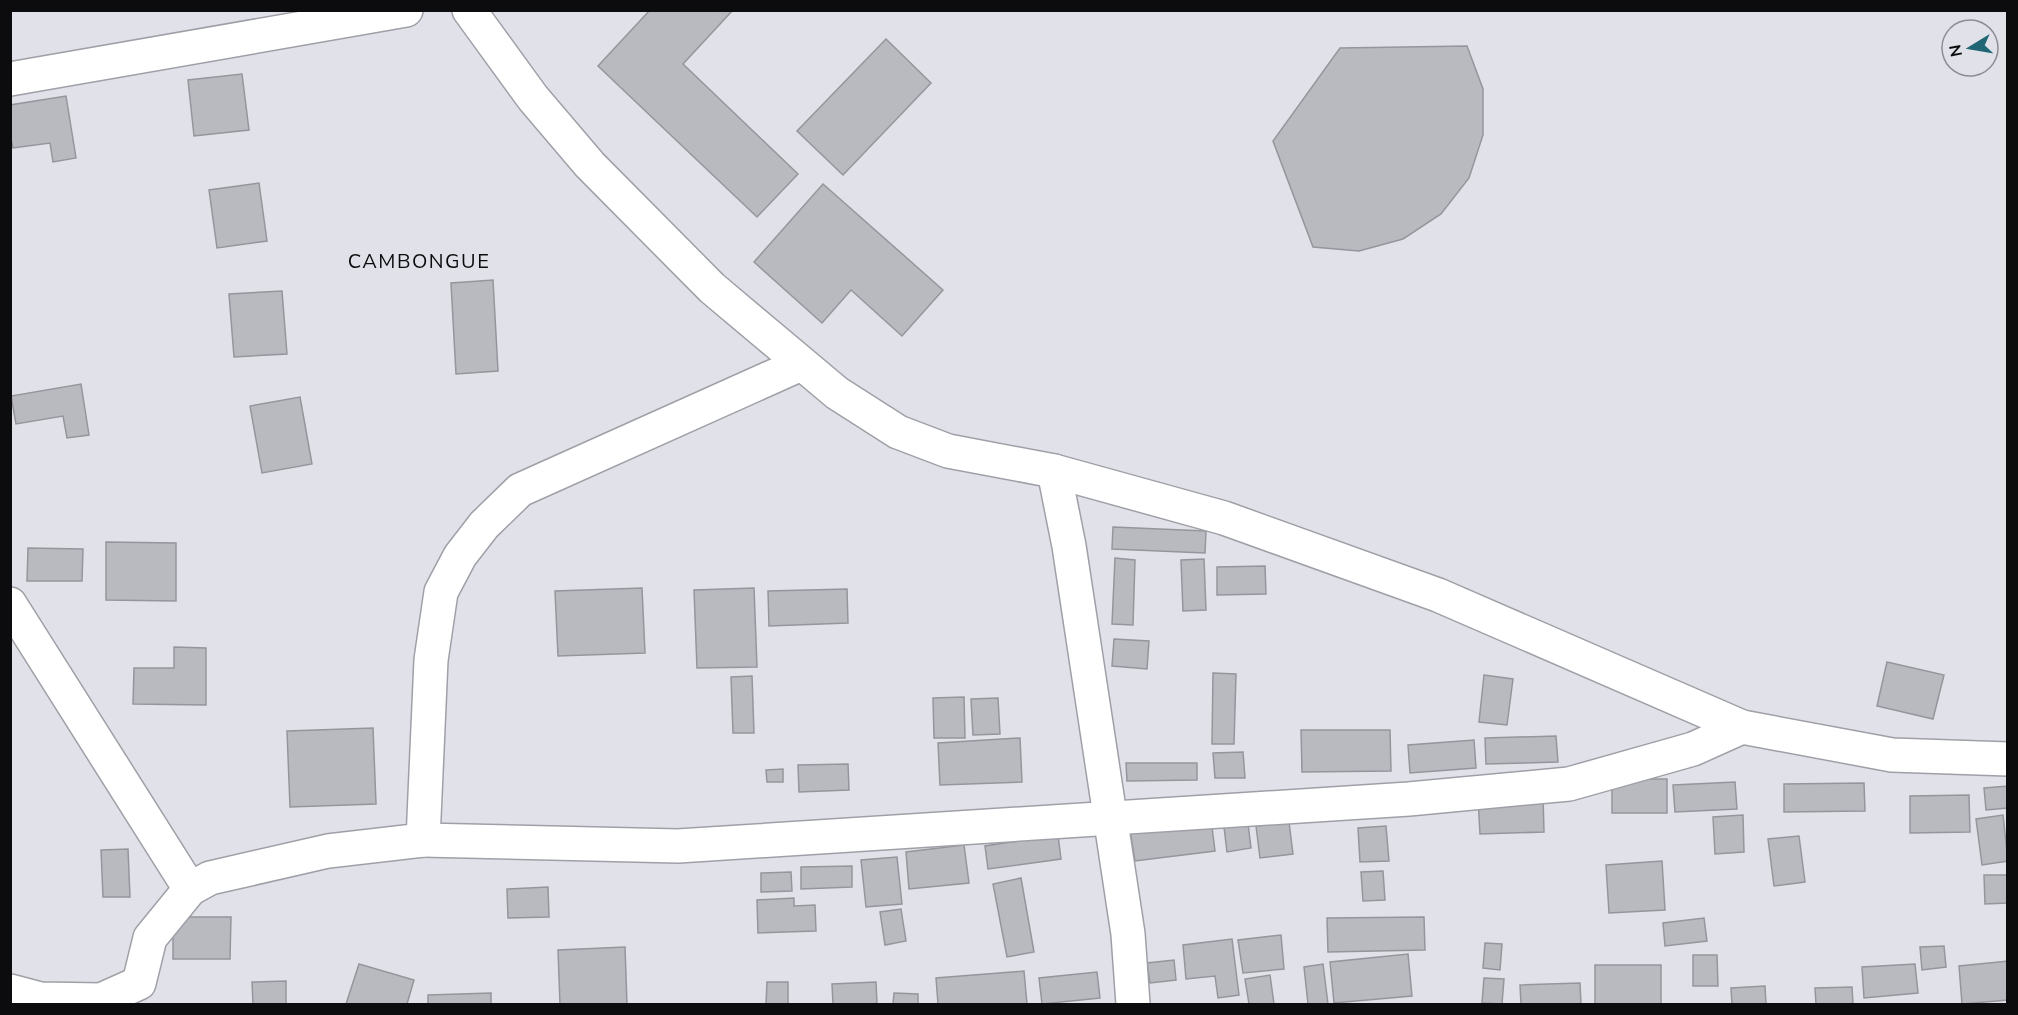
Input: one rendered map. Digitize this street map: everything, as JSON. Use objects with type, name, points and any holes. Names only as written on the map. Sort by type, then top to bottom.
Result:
[{"type":"street","points":[[10,79],[406,10]]},
{"type":"street","points":[[469,10],[533,98],[590,165],[712,288],[837,393],[898,432],[948,451],[1054,471],[1224,518],[1438,595],[1742,726],[1892,755],[2007,759]]},
{"type":"street","points":[[423,840],[431,660],[441,592],[460,556],[484,525],[520,490],[801,364]]},
{"type":"street","points":[[1054,471],[1069,546],[1128,934],[1133,1005]]},
{"type":"street","points":[[10,604],[190,889]]},
{"type":"street","points":[[10,991],[40,999],[101,1000],[139,983],[150,938],[190,889],[210,878],[328,852],[423,840],[678,846],[1409,799],[1569,784],[1693,749],[1742,726]]},
{"type":"building","points":[[650,10],[733,10],[683,64],[798,174],[757,217],[598,66]]},
{"type":"building","points":[[886,39],[931,83],[843,175],[797,131]]},
{"type":"building","points":[[1467,46],[1483,89],[1483,135],[1469,178],[1441,214],[1403,239],[1359,251],[1313,247],[1273,141],[1340,48]]},
{"type":"building","points":[[242,74],[249,130],[194,136],[188,80]]},
{"type":"building","points":[[66,96],[76,158],[53,162],[50,143],[13,148],[10,135],[10,105]]},
{"type":"building","points":[[259,183],[267,241],[217,248],[209,190]]},
{"type":"building","points":[[823,184],[943,290],[902,336],[851,290],[822,323],[754,262]]},
{"type":"building","points":[[493,280],[498,371],[456,374],[451,283]]},
{"type":"building","points":[[282,291],[287,354],[234,357],[229,294]]},
{"type":"building","points":[[81,384],[89,435],[67,438],[63,416],[16,424],[11,396]]},
{"type":"building","points":[[300,397],[312,464],[262,473],[250,406]]},
{"type":"building","points":[[1113,527],[1206,531],[1205,553],[1112,549]]},
{"type":"building","points":[[106,542],[176,543],[176,601],[106,600]]},
{"type":"building","points":[[28,548],[83,549],[82,581],[27,581]]},
{"type":"building","points":[[1115,558],[1135,560],[1133,625],[1112,624]]},
{"type":"building","points":[[1204,559],[1206,610],[1183,611],[1181,560]]},
{"type":"building","points":[[1265,566],[1266,594],[1217,595],[1217,567]]},
{"type":"building","points":[[642,588],[645,653],[558,656],[555,591]]},
{"type":"building","points":[[754,588],[757,667],[697,668],[694,590]]},
{"type":"building","points":[[847,589],[848,623],[769,626],[768,591]]},
{"type":"building","points":[[1114,639],[1149,641],[1147,669],[1112,666]]},
{"type":"building","points":[[174,647],[206,648],[206,705],[133,704],[134,668],[174,668]]},
{"type":"building","points":[[1887,662],[1944,675],[1933,719],[1877,706]]},
{"type":"building","points":[[1213,673],[1236,674],[1234,744],[1212,744]]},
{"type":"building","points":[[1484,675],[1513,679],[1507,725],[1479,722]]},
{"type":"building","points":[[752,676],[754,733],[733,733],[731,677]]},
{"type":"building","points":[[964,697],[965,738],[934,738],[933,698]]},
{"type":"building","points":[[998,698],[1000,734],[973,735],[971,699]]},
{"type":"building","points":[[373,728],[376,804],[290,807],[287,731]]},
{"type":"building","points":[[1301,730],[1390,730],[1391,771],[1302,772]]},
{"type":"building","points":[[1556,736],[1558,762],[1486,764],[1485,738]]},
{"type":"building","points":[[1020,738],[1022,782],[940,785],[938,743]]},
{"type":"building","points":[[1474,740],[1476,768],[1410,773],[1408,745]]},
{"type":"building","points":[[1243,752],[1245,778],[1215,778],[1213,753]]},
{"type":"building","points":[[1126,763],[1197,763],[1197,780],[1127,781]]},
{"type":"building","points":[[848,764],[849,790],[799,792],[798,765]]},
{"type":"building","points":[[783,769],[783,782],[767,782],[766,770]]},
{"type":"building","points":[[1612,779],[1667,779],[1667,813],[1612,813]]},
{"type":"building","points":[[1735,782],[1737,809],[1675,812],[1673,785]]},
{"type":"building","points":[[1864,783],[1865,811],[1784,812],[1784,784]]},
{"type":"building","points":[[2008,786],[2008,808],[1986,810],[1984,788]]},
{"type":"building","points":[[1969,795],[1970,832],[1910,833],[1910,796]]},
{"type":"building","points":[[1543,796],[1544,832],[1480,834],[1478,798]]},
{"type":"building","points":[[1743,815],[1744,852],[1715,854],[1713,817]]},
{"type":"building","points":[[2003,815],[2008,861],[1982,865],[1976,819]]},
{"type":"building","points":[[1211,819],[1215,851],[1135,861],[1130,830]]},
{"type":"building","points":[[1289,822],[1293,854],[1260,858],[1256,826]]},
{"type":"building","points":[[1248,824],[1251,848],[1227,852],[1224,827]]},
{"type":"building","points":[[1386,826],[1389,861],[1360,862],[1358,828]]},
{"type":"building","points":[[1058,835],[1061,859],[988,869],[985,846]]},
{"type":"building","points":[[1799,836],[1805,882],[1774,886],[1768,839]]},
{"type":"building","points":[[964,845],[969,883],[909,889],[906,852]]},
{"type":"building","points":[[128,849],[130,897],[103,897],[101,850]]},
{"type":"building","points":[[897,857],[902,904],[866,907],[861,860]]},
{"type":"building","points":[[1662,861],[1665,910],[1609,913],[1606,865]]},
{"type":"building","points":[[852,866],[852,887],[801,889],[801,867]]},
{"type":"building","points":[[1383,871],[1385,900],[1363,901],[1361,872]]},
{"type":"building","points":[[791,872],[792,891],[761,892],[761,873]]},
{"type":"building","points":[[1984,875],[2008,875],[2008,903],[1985,904]]},
{"type":"building","points":[[1021,878],[1034,952],[1007,957],[993,884]]},
{"type":"building","points":[[548,887],[549,917],[508,918],[507,889]]},
{"type":"building","points":[[794,898],[794,906],[815,905],[816,931],[758,933],[757,900]]},
{"type":"building","points":[[901,909],[906,941],[885,945],[880,912]]},
{"type":"building","points":[[173,917],[231,917],[230,959],[173,959]]},
{"type":"building","points":[[1424,917],[1425,950],[1328,952],[1327,918]]},
{"type":"building","points":[[1704,918],[1707,941],[1665,946],[1663,923]]},
{"type":"building","points":[[1281,935],[1284,969],[1243,973],[1238,940]]},
{"type":"building","points":[[1232,939],[1239,995],[1218,998],[1215,976],[1186,979],[1183,945]]},
{"type":"building","points":[[1485,943],[1502,944],[1500,970],[1483,968]]},
{"type":"building","points":[[1944,946],[1946,967],[1922,970],[1920,947]]},
{"type":"building","points":[[625,947],[627,1004],[560,1004],[558,950]]},
{"type":"building","points":[[1408,954],[1412,996],[1334,1003],[1330,962]]},
{"type":"building","points":[[1693,955],[1717,955],[1718,986],[1693,986]]},
{"type":"building","points":[[1174,960],[1176,980],[1150,983],[1147,963]]},
{"type":"building","points":[[2008,961],[2008,1000],[1962,1004],[1959,966]]},
{"type":"building","points":[[359,964],[414,980],[407,1004],[346,1004]]},
{"type":"building","points":[[1323,964],[1328,1004],[1308,1004],[1304,967]]},
{"type":"building","points":[[1915,964],[1918,993],[1864,998],[1862,967]]},
{"type":"building","points":[[1595,965],[1661,965],[1661,1004],[1595,1004]]},
{"type":"building","points":[[1024,971],[1027,1004],[938,1004],[936,978]]},
{"type":"building","points":[[1097,972],[1100,998],[1042,1004],[1039,978]]},
{"type":"building","points":[[1270,975],[1274,1004],[1249,1004],[1245,979]]},
{"type":"building","points":[[1484,978],[1504,979],[1502,1004],[1482,1003]]},
{"type":"building","points":[[286,981],[286,1004],[253,1004],[252,982]]},
{"type":"building","points":[[767,982],[788,982],[788,1004],[766,1004]]},
{"type":"building","points":[[876,982],[877,1004],[833,1004],[832,984]]},
{"type":"building","points":[[1580,983],[1581,1004],[1521,1004],[1520,985]]},
{"type":"building","points":[[1765,986],[1766,1004],[1732,1004],[1731,988]]},
{"type":"building","points":[[1852,987],[1853,1004],[1816,1004],[1815,988]]},
{"type":"building","points":[[491,993],[491,1004],[428,1004],[428,995]]},
{"type":"building","points":[[894,993],[918,994],[918,1004],[893,1004]]},
{"type":"district","name":"CAMBONGUE","points":[[419,261]]}]
